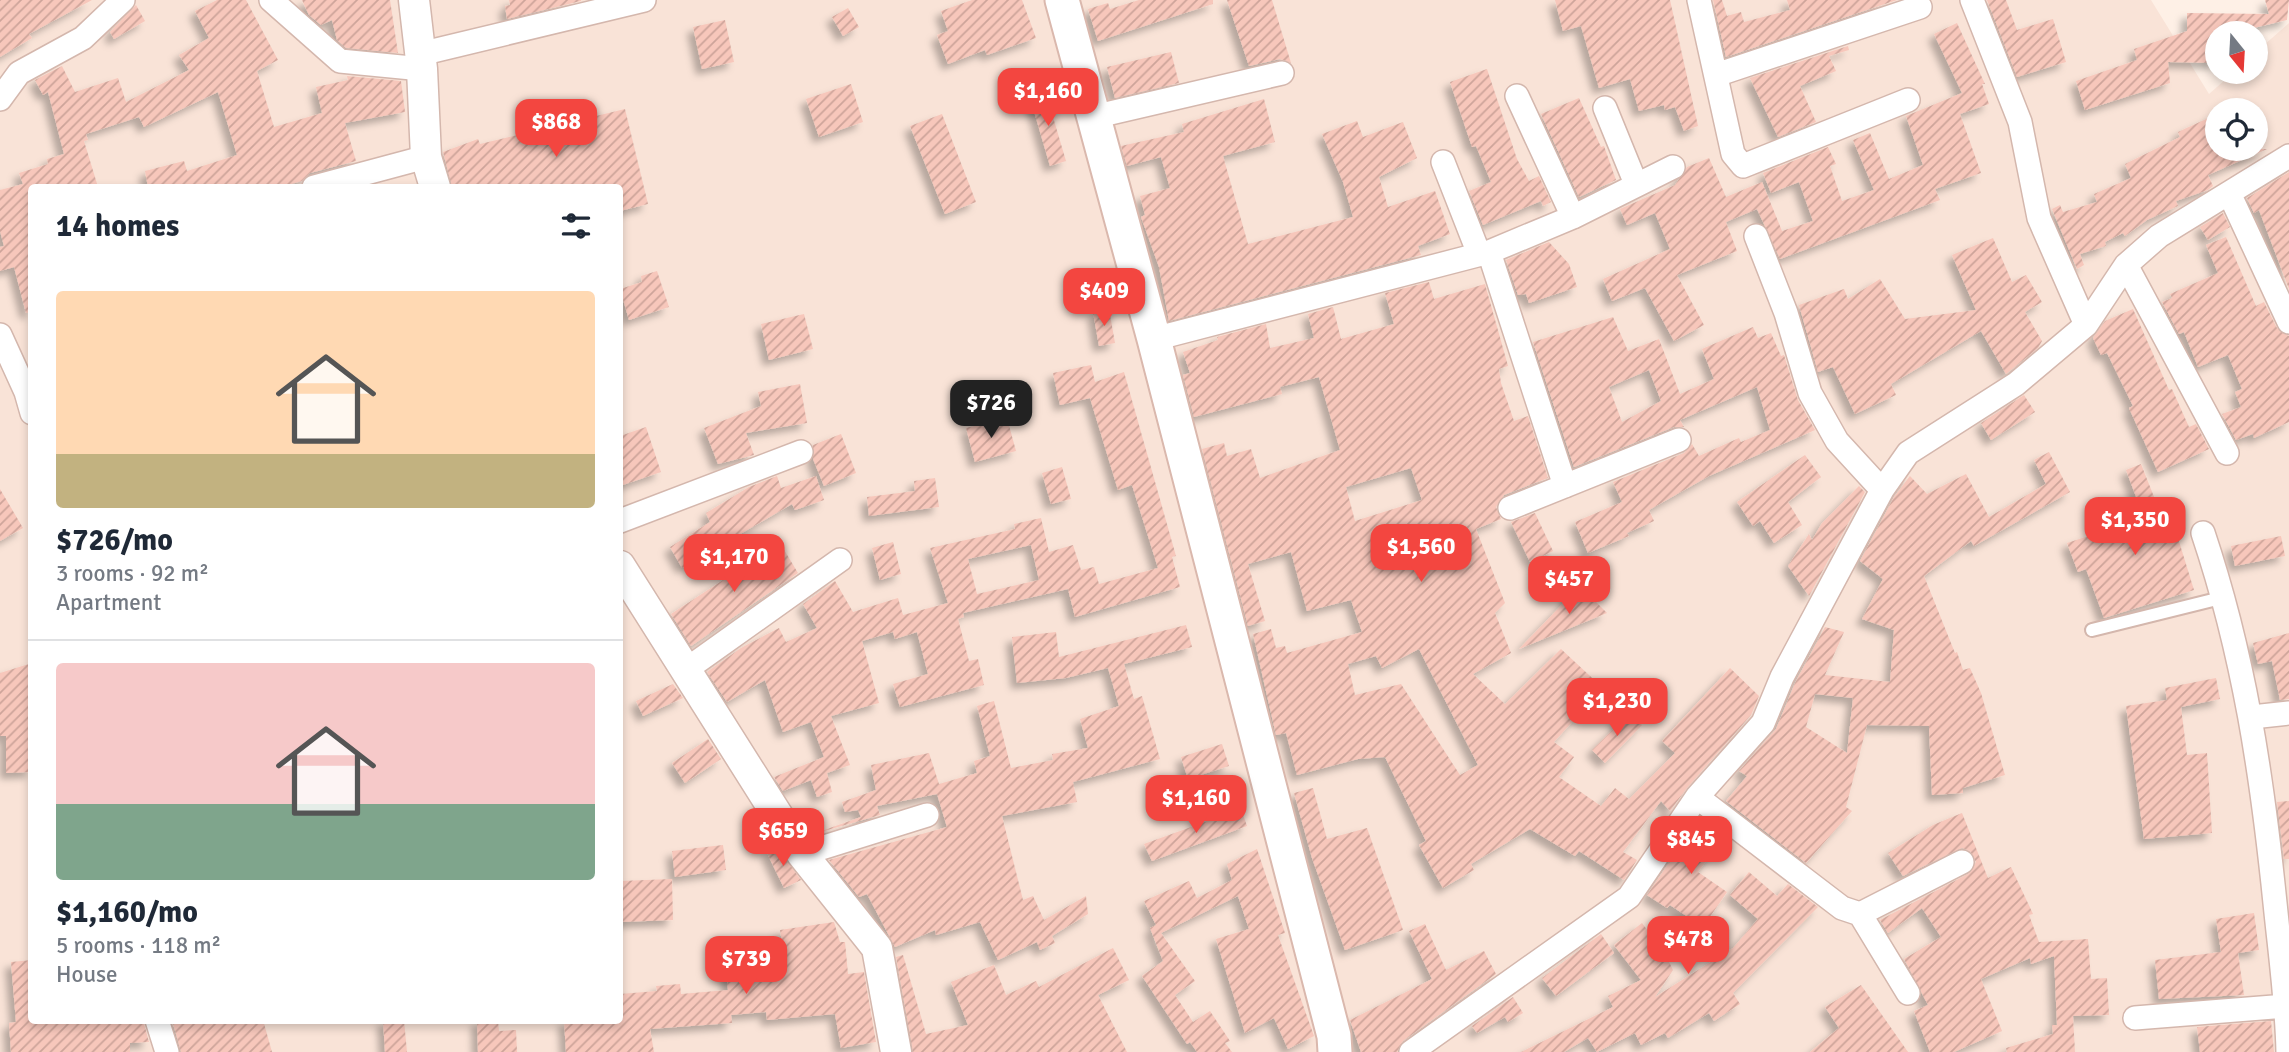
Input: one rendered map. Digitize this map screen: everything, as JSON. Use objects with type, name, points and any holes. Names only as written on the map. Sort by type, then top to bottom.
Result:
[{"type":"main road","points":[[1062,0],[1154,339],[1327,1009],[1335,1052]]},
{"type":"street","points":[[0,99],[19,73],[83,38],[123,0]]},
{"type":"street","points":[[271,0],[340,61],[421,62],[644,0]]},
{"type":"street","points":[[414,0],[421,62],[426,157],[434,184]]},
{"type":"street","points":[[1699,0],[1733,153],[1742,166],[1908,100]]},
{"type":"street","points":[[1972,0],[2020,122],[2039,218],[2086,325]]},
{"type":"street","points":[[1716,75],[1920,8]]},
{"type":"street","points":[[1093,117],[1282,74]]},
{"type":"street","points":[[1517,96],[1573,218]]},
{"type":"street","points":[[1605,107],[1636,184]]},
{"type":"street","points":[[1411,1052],[1629,897],[1697,797],[1763,723],[1782,677],[1882,490],[1908,453],[2016,384],[2086,325],[2126,265],[2159,236],[2289,156]]},
{"type":"street","points":[[325,184],[426,157]]},
{"type":"street","points":[[1443,162],[1484,253],[1565,486]]},
{"type":"street","points":[[1154,339],[1484,253],[1573,218],[1673,167]]},
{"type":"street","points":[[2229,192],[2289,322]]},
{"type":"street","points":[[1756,236],[1786,313],[1810,393],[1837,441],[1882,490]]},
{"type":"street","points":[[2126,265],[2227,453]]},
{"type":"street","points":[[0,335],[26,378]]},
{"type":"street","points":[[1510,508],[1679,440]]},
{"type":"street","points":[[623,520],[801,452]]},
{"type":"street","points":[[2203,533],[2225,597],[2252,716],[2286,1006],[2288,1051]]},
{"type":"street","points":[[687,669],[840,560]]},
{"type":"street","points":[[623,571],[802,854],[877,948],[897,1052]]},
{"type":"street","points":[[2252,716],[2289,713]]},
{"type":"street","points":[[1697,797],[1842,908],[1860,914],[1908,993]]},
{"type":"street","points":[[802,854],[927,815]]},
{"type":"street","points":[[1860,914],[1962,862]]},
{"type":"street","points":[[2135,1018],[2286,1006]]},
{"type":"street","points":[[158,1024],[166,1052]]},
{"type":"lane","points":[[2092,631],[2225,597]]},
{"type":"shaded area","points":[[0,0],[2151,0],[2209,94],[2220,84],[2268,84],[2268,41],[2289,23],[2289,1052],[0,1052]]},
{"type":"building","points":[[0,0],[92,0],[29,34],[32,38],[0,57]]},
{"type":"building","points":[[217,0],[246,0],[278,60],[257,71],[274,127],[322,113],[316,87],[348,80],[347,76],[401,81],[405,112],[345,123],[356,161],[310,173],[302,181],[291,184],[147,184],[145,171],[184,161],[187,171],[237,155],[218,92],[144,127],[139,117],[86,134],[88,140],[84,141],[97,184],[28,184],[26,313],[14,267],[0,271],[0,247],[4,246],[0,231],[0,190],[23,184],[19,173],[48,164],[47,159],[64,154],[48,92],[43,95],[35,80],[62,66],[75,92],[118,78],[126,102],[189,70],[179,55],[209,38],[195,11]]},
{"type":"building","points":[[302,0],[390,0],[398,53],[346,48],[337,40],[332,20],[321,25],[309,15]]},
{"type":"building","points":[[509,0],[581,1],[507,19],[505,6],[510,5]]},
{"type":"building","points":[[972,0],[1022,0],[1036,38],[987,55],[985,50],[948,64],[937,35],[948,31],[941,11]]},
{"type":"building","points":[[1139,0],[1213,0],[1213,4],[1098,41],[1088,9],[1108,3],[1110,9]]},
{"type":"building","points":[[1227,0],[1272,0],[1291,63],[1280,59],[1249,66]]},
{"type":"building","points":[[1555,0],[1670,0],[1698,126],[1684,131],[1675,107],[1665,110],[1664,105],[1639,111],[1630,79],[1599,88],[1581,26],[1563,31]]},
{"type":"building","points":[[1713,0],[1722,0],[1727,16],[1741,12],[1744,22],[1790,10],[1787,0],[1897,0],[1726,57]]},
{"type":"building","points":[[1987,0],[2006,0],[2017,30],[2053,19],[2066,62],[2017,77]]},
{"type":"building","points":[[2265,0],[2289,0],[2287,20],[2268,25],[2268,21],[2205,21],[2205,63],[2168,62],[2170,83],[2085,110],[2076,81],[2137,60],[2134,49],[2187,31],[2187,13],[2269,14]]},
{"type":"building","points":[[136,5],[145,21],[114,39],[110,32]]},
{"type":"building","points":[[848,8],[859,27],[843,36],[832,17]]},
{"type":"building","points":[[725,20],[734,62],[702,69],[693,27]]},
{"type":"building","points":[[1957,23],[1985,84],[1982,84],[1989,104],[1960,114],[1981,173],[1935,189],[1940,200],[1780,259],[1757,209],[1726,222],[1737,251],[1677,275],[1704,325],[1674,341],[1645,288],[1612,301],[1603,279],[1670,249],[1655,213],[1627,225],[1620,209],[1675,185],[1687,167],[1709,158],[1726,197],[1762,182],[1782,231],[1813,221],[1799,182],[1771,193],[1763,173],[1828,147],[1836,164],[1830,166],[1842,201],[1874,190],[1853,140],[1870,133],[1889,179],[1923,165],[1906,116],[1962,93],[1934,34]]},
{"type":"building","points":[[1848,46],[1849,50],[1829,56],[1836,71],[1800,86],[1816,122],[1778,137],[1750,78]]},
{"type":"building","points":[[1171,52],[1179,83],[1115,98],[1107,67]]},
{"type":"building","points":[[1487,69],[1517,159],[1529,181],[1539,176],[1551,202],[1543,206],[1541,201],[1483,225],[1469,191],[1491,182],[1476,146],[1472,147],[1450,82]]},
{"type":"building","points":[[851,84],[863,122],[819,137],[806,99]]},
{"type":"building","points":[[1045,90],[1066,161],[1050,166],[1029,94]]},
{"type":"building","points":[[1579,98],[1601,147],[1604,146],[1616,180],[1579,197],[1541,114]]},
{"type":"building","points":[[1264,99],[1275,142],[1223,156],[1248,244],[1353,217],[1343,182],[1322,134],[1357,121],[1363,137],[1403,122],[1417,158],[1379,177],[1388,207],[1435,191],[1450,234],[1418,246],[1421,255],[1169,321],[1159,267],[1141,217],[1145,215],[1140,196],[1170,188],[1161,157],[1127,166],[1121,146],[1184,132],[1182,124]]},
{"type":"building","points":[[625,109],[648,204],[623,210],[623,184],[451,184],[443,152],[478,139],[480,144]]},
{"type":"building","points":[[942,114],[976,202],[945,214],[910,126]]},
{"type":"building","points":[[2205,120],[2205,161],[2240,161],[2208,175],[2213,186],[2208,190],[2176,201],[2178,206],[2147,220],[2125,236],[2123,233],[2105,242],[2106,246],[2080,254],[2084,265],[2077,269],[2052,209],[2060,205],[2063,212],[2097,202],[2094,194],[2131,178],[2125,164],[2180,137],[2178,132]]},
{"type":"building","points":[[2289,172],[2289,289],[2259,210],[2254,213],[2247,198]]},
{"type":"building","points":[[2223,213],[2230,227],[2208,240],[2200,227]]},
{"type":"building","points":[[2226,237],[2256,306],[2264,302],[2277,328],[2289,336],[2289,422],[2254,438],[2253,434],[2236,440],[2222,414],[2241,407],[2235,392],[2242,389],[2228,355],[2198,367],[2184,332],[2179,334],[2162,302],[2172,298],[2170,294],[2218,273],[2206,245]]},
{"type":"building","points":[[1993,238],[2012,282],[2026,275],[2042,302],[2025,312],[2042,341],[2038,348],[2006,374],[1981,331],[1891,384],[1896,395],[1855,414],[1833,367],[1818,372],[1799,305],[1844,289],[1848,299],[1880,279],[1905,319],[1976,310],[1952,255]]},
{"type":"building","points":[[1549,242],[1569,264],[1577,287],[1529,303],[1526,294],[1518,295],[1506,260]]},
{"type":"building","points":[[657,271],[669,307],[629,320],[623,288],[642,282],[641,276]]},
{"type":"building","points":[[1429,282],[1434,299],[1485,284],[1508,366],[1499,369],[1501,383],[1514,421],[1528,416],[1548,478],[1504,495],[1496,507],[1501,519],[1476,529],[1505,603],[1495,613],[1511,653],[1473,674],[1505,704],[1561,649],[1603,688],[1554,742],[1574,757],[1559,777],[1601,806],[1615,788],[1629,799],[1675,753],[1662,741],[1730,668],[1759,696],[1751,715],[1670,811],[1661,801],[1623,852],[1637,860],[1624,880],[1579,851],[1575,856],[1530,829],[1471,864],[1474,870],[1443,888],[1419,845],[1426,841],[1385,757],[1358,759],[1297,775],[1286,733],[1276,735],[1253,634],[1271,629],[1276,648],[1285,646],[1287,653],[1362,632],[1351,600],[1307,611],[1291,552],[1248,564],[1265,621],[1248,626],[1202,449],[1224,443],[1227,456],[1251,449],[1260,478],[1340,450],[1319,377],[1280,387],[1282,394],[1194,417],[1183,375],[1190,373],[1183,352],[1218,340],[1217,337],[1266,324],[1270,348],[1314,338],[1308,314],[1333,307],[1341,339],[1394,324],[1385,293]],"holes":[[[1411,468],[1422,500],[1355,521],[1346,487]],[[1419,649],[1478,765],[1460,775],[1401,684],[1355,695],[1348,664],[1376,656],[1382,668]]]},
{"type":"building","points":[[1109,309],[1115,343],[1099,346],[1093,312]]},
{"type":"building","points":[[2133,309],[2169,390],[2172,389],[2189,427],[2196,424],[2209,449],[2158,472],[2129,408],[2133,406],[2107,353],[2101,355],[2093,338],[2105,321]]},
{"type":"building","points":[[804,314],[813,349],[769,360],[761,324]]},
{"type":"building","points":[[1613,317],[1628,351],[1659,339],[1680,394],[1714,379],[1702,349],[1753,327],[1758,338],[1771,333],[1781,356],[1784,355],[1798,400],[1815,430],[1709,476],[1649,510],[1654,521],[1627,533],[1629,536],[1588,553],[1575,522],[1622,502],[1613,482],[1684,453],[1692,444],[1699,456],[1739,438],[1741,442],[1770,430],[1757,387],[1680,420],[1684,427],[1674,427],[1574,467],[1533,342]],"holes":[[[1649,370],[1661,401],[1622,422],[1609,387]]]},
{"type":"building","points":[[1091,365],[1095,382],[1124,372],[1176,556],[1172,557],[1180,587],[1075,617],[1068,589],[963,613],[964,617],[958,619],[969,661],[978,659],[984,685],[900,707],[893,684],[928,674],[917,632],[895,639],[893,632],[862,641],[879,703],[831,716],[850,765],[827,773],[832,792],[817,797],[811,780],[783,791],[774,777],[824,757],[811,722],[783,732],[765,680],[727,702],[707,672],[741,648],[779,628],[786,642],[817,628],[803,604],[835,581],[853,612],[898,598],[903,615],[948,603],[930,548],[1015,529],[1014,524],[1041,518],[1049,552],[1073,545],[1081,570],[1094,567],[1099,584],[1158,568],[1132,485],[1118,490],[1090,398],[1060,405],[1053,373]],"holes":[[[1031,545],[1039,580],[977,594],[968,559]]]},
{"type":"building","points":[[800,384],[807,423],[746,433],[754,455],[718,464],[704,428],[761,406],[758,392]]},
{"type":"building","points":[[2024,395],[2035,412],[1991,440],[1981,423]]},
{"type":"building","points":[[1007,418],[1016,451],[975,462],[966,428]]},
{"type":"building","points":[[646,427],[661,472],[623,485],[623,435]]},
{"type":"building","points":[[841,434],[856,473],[824,486],[813,459],[813,445]]},
{"type":"building","points":[[2049,452],[2070,492],[1974,546],[1971,541],[1924,576],[1963,670],[1970,668],[1981,693],[2005,775],[1963,788],[1963,793],[1932,795],[1929,726],[1867,725],[1846,807],[1852,811],[1806,863],[1726,801],[1747,776],[1739,771],[1776,729],[1795,683],[1825,627],[1844,632],[1825,675],[1890,682],[1894,630],[1862,619],[1883,579],[1860,561],[1894,497],[1910,476],[1927,494],[1966,474],[1989,517],[2046,484],[2034,460]],"holes":[[[1815,694],[1853,698],[1847,753],[1806,727]]]},
{"type":"building","points":[[1805,455],[1821,477],[1788,502],[1802,525],[1774,543],[1760,521],[1753,526],[1737,502]]},
{"type":"building","points":[[2141,464],[2160,512],[2169,509],[2194,590],[2104,618],[2086,569],[2078,572],[2067,543],[2144,518],[2126,470]]},
{"type":"building","points":[[1062,467],[1071,499],[1051,504],[1042,473]]},
{"type":"building","points":[[777,476],[781,488],[816,476],[824,500],[795,510],[792,504],[682,568],[670,547],[710,522],[706,513],[749,487]]},
{"type":"building","points":[[935,478],[939,507],[869,516],[867,497],[915,491],[914,481]]},
{"type":"building","points":[[1859,486],[1865,492],[1809,596],[1788,566],[1809,534],[1812,540],[1822,523]]},
{"type":"building","points":[[0,489],[23,528],[0,541]]},
{"type":"building","points":[[1535,513],[1553,551],[1530,562],[1511,522]]},
{"type":"building","points":[[2281,536],[2285,556],[2235,566],[2231,546]]},
{"type":"building","points":[[893,542],[901,574],[880,580],[872,548]]},
{"type":"building","points":[[780,543],[798,573],[691,646],[671,614]]},
{"type":"building","points":[[1580,586],[1607,613],[1519,649]]},
{"type":"building","points":[[1186,625],[1192,647],[1124,664],[1134,699],[1142,696],[1160,759],[1073,782],[1077,802],[1002,816],[1023,900],[1033,896],[1044,920],[1086,896],[1088,914],[1052,936],[1055,943],[1040,950],[1037,942],[998,960],[980,922],[936,935],[935,930],[895,947],[867,894],[859,897],[829,860],[947,827],[937,794],[877,806],[880,815],[810,835],[861,817],[858,810],[845,812],[842,802],[876,790],[871,765],[929,753],[939,784],[977,773],[974,761],[990,756],[977,706],[994,701],[1011,768],[1053,760],[1052,754],[1088,748],[1080,719],[1119,706],[1108,668],[1066,678],[1017,683],[1012,637],[1056,632],[1059,657]]},
{"type":"building","points":[[2289,633],[2289,699],[2280,700],[2272,661],[2258,664],[2253,643]]},
{"type":"building","points":[[28,664],[28,772],[6,773],[6,736],[0,736],[0,673]]},
{"type":"building","points":[[2216,678],[2220,699],[2181,707],[2187,755],[2207,753],[2212,833],[2144,839],[2126,706],[2167,700],[2165,688]]},
{"type":"building","points":[[673,684],[683,698],[643,716],[636,701]]},
{"type":"building","points":[[1630,713],[1642,725],[1605,763],[1592,750]]},
{"type":"building","points":[[708,739],[721,759],[685,783],[672,763]]},
{"type":"building","points":[[1222,744],[1229,766],[1188,779],[1181,757]]},
{"type":"building","points":[[1313,788],[1327,839],[1367,828],[1403,930],[1345,950],[1312,858],[1294,793]]},
{"type":"building","points":[[2289,801],[2289,859],[2284,859],[2277,802]]},
{"type":"building","points":[[1241,809],[1247,826],[1152,861],[1144,844]]},
{"type":"building","points":[[1962,813],[1988,878],[2011,867],[2033,914],[2029,915],[2039,942],[2088,939],[2091,979],[2107,978],[2109,1015],[2073,1016],[2075,1052],[2007,1052],[2006,1048],[2053,1034],[2052,1025],[2057,1025],[2054,956],[2031,964],[2030,958],[1981,979],[2002,1031],[1954,1052],[1930,1052],[1914,1011],[1928,1005],[1904,959],[1941,937],[1922,908],[1888,933],[1880,920],[1968,874],[1976,862],[1970,851],[1962,848],[1903,876],[1888,853],[1933,825]]},
{"type":"building","points":[[1700,817],[1725,836],[1698,872],[1727,892],[1703,927],[1670,905],[1667,908],[1647,895]]},
{"type":"building","points":[[723,845],[726,870],[675,877],[672,851]]},
{"type":"building","points":[[778,848],[801,880],[784,888],[767,853]]},
{"type":"building","points":[[1257,849],[1285,933],[1278,935],[1314,1036],[1288,1049],[1274,1018],[1245,1033],[1216,939],[1249,929],[1238,896],[1161,933],[1195,981],[1175,995],[1193,1022],[1210,1011],[1230,1041],[1225,1043],[1232,1052],[1197,1052],[1190,1042],[1187,1044],[1142,976],[1163,961],[1150,928],[1156,925],[1144,901],[1189,881],[1197,898],[1232,880],[1227,864]]},
{"type":"building","points":[[1749,872],[1777,896],[1788,884],[1818,907],[1733,993],[1740,1004],[1714,1021],[1709,1013],[1668,1038],[1665,1033],[1641,1045],[1635,1033],[1597,1052],[1588,1038],[1564,1052],[1521,1052],[1613,1007],[1608,996],[1641,980],[1614,945],[1642,923],[1665,954],[1673,970],[1655,997],[1733,948],[1758,919],[1730,895]]},
{"type":"building","points":[[672,879],[673,920],[623,922],[623,881]]},
{"type":"building","points":[[2254,913],[2259,950],[2238,953],[2244,995],[2159,999],[2155,960],[2221,952],[2216,919]]},
{"type":"building","points":[[834,922],[840,942],[845,942],[848,974],[864,972],[876,1042],[841,1048],[835,1014],[767,1020],[766,1012],[731,1015],[732,1023],[650,1029],[654,1052],[566,1052],[564,1024],[623,1024],[623,994],[657,991],[656,986],[680,984],[681,994],[728,990],[724,954],[783,949],[780,930]]},
{"type":"building","points":[[1425,924],[1446,970],[1484,951],[1496,974],[1403,1041],[1397,1052],[1361,1052],[1350,1020],[1432,979],[1409,931]]},
{"type":"building","points":[[1601,934],[1614,953],[1556,996],[1542,978]]},
{"type":"building","points":[[1113,948],[1129,980],[1098,995],[1127,1052],[913,1052],[896,957],[903,955],[926,1034],[968,1025],[951,982],[994,965],[1006,995],[1036,981],[1039,987]]},
{"type":"building","points":[[28,960],[28,1024],[144,1024],[149,1042],[130,1043],[130,1052],[11,1052],[9,1023],[16,1022],[11,962]]},
{"type":"building","points":[[1861,985],[1908,1052],[1810,1052],[1839,1028],[1825,1007]]},
{"type":"building","points":[[1513,997],[1523,1013],[1508,1022],[1505,1017],[1477,1033],[1472,1026]]},
{"type":"building","points":[[2271,1021],[2274,1052],[2200,1052],[2197,1027]]},
{"type":"building","points":[[173,1024],[264,1024],[272,1052],[181,1052]]},
{"type":"building","points":[[383,1024],[404,1024],[407,1052],[385,1052]]},
{"type":"building","points":[[477,1024],[498,1024],[499,1031],[516,1030],[517,1052],[478,1052]]}]
